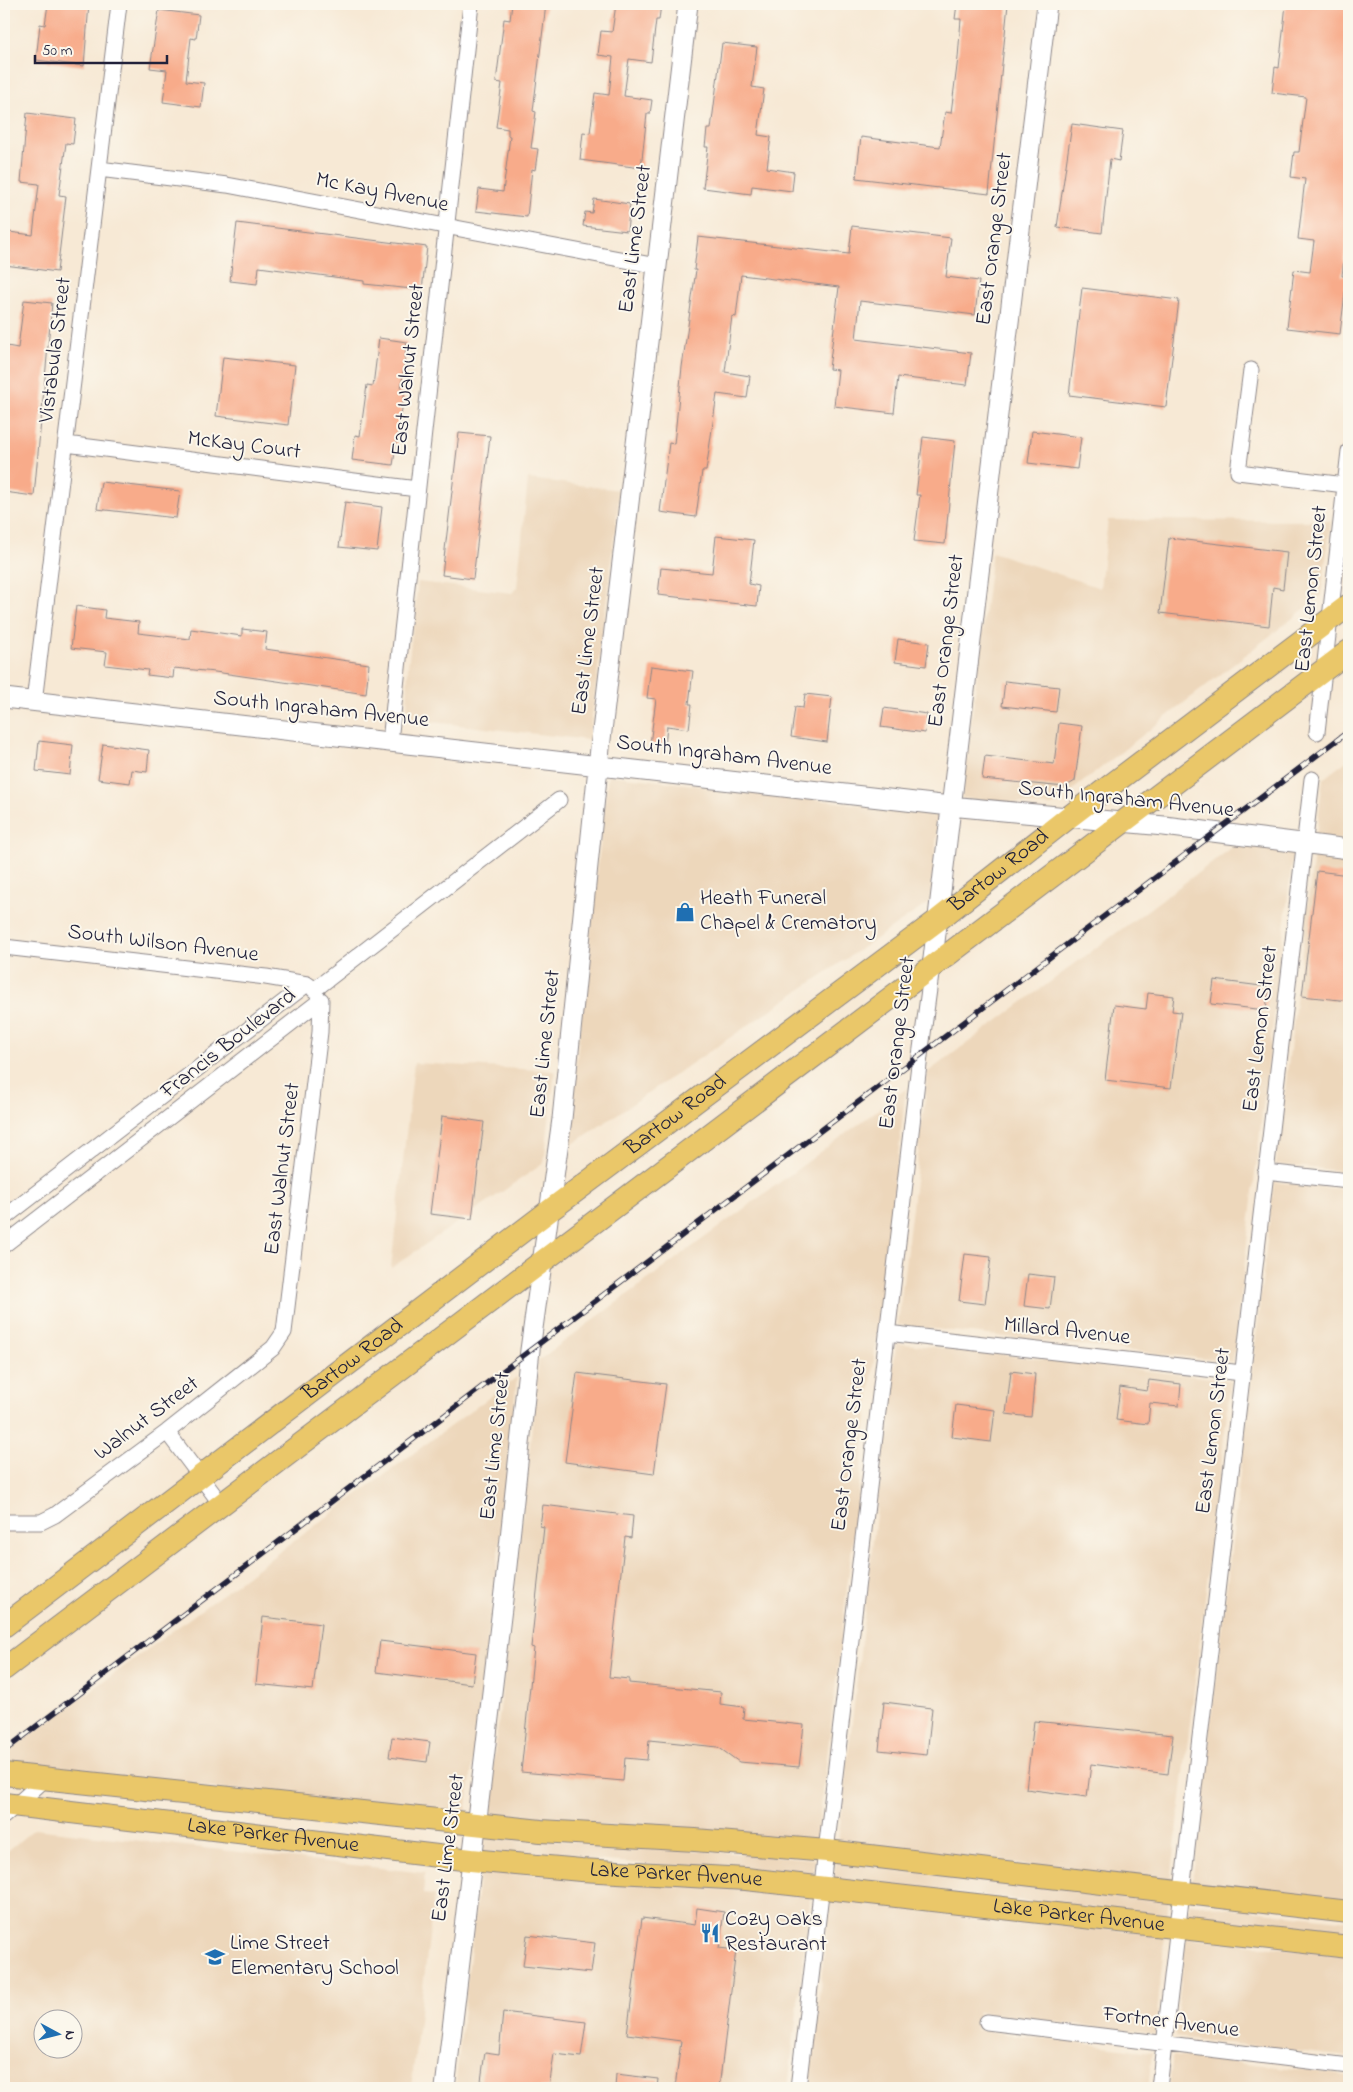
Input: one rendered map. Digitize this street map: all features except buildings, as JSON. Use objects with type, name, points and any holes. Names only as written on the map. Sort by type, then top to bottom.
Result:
[{"type":"main road","name":"Bartow Road","points":[[4,1626],[549,1211],[938,920],[1069,817],[1349,605]]},
{"type":"main road","name":"Bartow Road","points":[[4,1670],[542,1260],[932,968],[1121,822],[1349,651]]},
{"type":"main road","name":"Lake Parker Avenue","points":[[4,1774],[44,1780],[541,1832],[696,1840],[827,1851],[1349,1912]]},
{"type":"main road","name":"Lake Parker Avenue","points":[[8,1808],[471,1860],[581,1870],[746,1879],[822,1886],[1349,1947]]},
{"type":"street","name":"Vistabula Street","points":[[34,702],[119,4]]},
{"type":"street","name":"East Walnut Street","points":[[390,741],[471,4]]},
{"type":"street","name":"East Lime Street","points":[[444,2088],[506,1577],[530,1350],[562,1119],[598,765],[688,4]]},
{"type":"street","name":"East Orange Street","points":[[798,2088],[1047,4]]},
{"type":"street","name":"Mc Kay Avenue","points":[[99,169],[227,185],[656,266]]},
{"type":"street","points":[[1251,370],[1238,472],[1345,484]]},
{"type":"street","name":"McKay Court","points":[[66,444],[417,489]]},
{"type":"street","name":"East Lemon Street","points":[[1317,732],[1349,450]]},
{"type":"street","name":"South Ingraham Avenue","points":[[4,698],[950,806],[1121,822],[1349,849]]},
{"type":"street","name":"East Lemon Street","points":[[1159,2088],[1180,1892],[1312,779]]},
{"type":"street","name":"Francis Boulevard","points":[[4,1245],[112,1161],[314,991],[559,800]]},
{"type":"street","name":"South Wilson Avenue","points":[[4,947],[314,991]]},
{"type":"street","name":"East Walnut Street","points":[[277,1341],[284,1332],[320,1032],[314,991]]},
{"type":"street","name":"Francis Boulevard","points":[[4,1218],[98,1145],[314,991]]},
{"type":"street","points":[[98,1145],[112,1161]]},
{"type":"street","points":[[1265,1172],[1349,1181]]},
{"type":"street","name":"Millard Avenue","points":[[887,1333],[1242,1373]]},
{"type":"street","name":"Walnut Street","points":[[4,1522],[36,1523],[55,1515],[168,1432],[273,1348],[277,1341]]},
{"type":"street","points":[[168,1432],[221,1504]]},
{"type":"street","points":[[8,1808],[44,1780]]},
{"type":"street","name":"Fortner Avenue","points":[[987,2022],[1349,2066]]},
{"type":"shaded area","points":[[528,479],[620,490],[589,740],[407,719],[408,667],[418,582],[512,593],[517,587]]},
{"type":"shaded area","points":[[1108,520],[1331,521],[1321,596],[1052,806],[962,798],[992,552],[1100,588]]},
{"type":"shaded area","points":[[1349,537],[1349,574],[1344,578]]},
{"type":"shaded area","points":[[1349,759],[1349,840],[1316,836],[1323,779]]},
{"type":"shaded area","points":[[608,775],[939,814],[930,902],[567,1148]]},
{"type":"shaded area","points":[[1237,844],[1293,852],[1233,1362],[898,1325],[928,1072]]},
{"type":"shaded area","points":[[1314,854],[1349,858],[1349,1172],[1276,1164]]},
{"type":"shaded area","points":[[414,1063],[555,1071],[544,1163],[391,1268]]},
{"type":"shaded area","points":[[906,1089],[817,1841],[487,1817],[517,1567],[539,1360]]},
{"type":"shaded area","points":[[1274,1182],[1349,1190],[1349,1903],[1192,1885]]},
{"type":"shaded area","points":[[896,1343],[1231,1380],[1171,1882],[838,1843]]},
{"type":"shaded area","points":[[517,1377],[497,1565],[466,1815],[49,1771],[44,1767],[40,1770],[4,1765],[4,1755]]},
{"type":"shaded area","name":"Lime Street Elementary School","points":[[34,1829],[425,1873],[423,1894],[434,1895],[411,2088],[4,2088],[4,1854]]},
{"type":"shaded area","points":[[484,1835],[815,1859],[813,1876],[483,1852]]},
{"type":"shaded area","points":[[836,1861],[1169,1900],[1167,1917],[834,1879]]},
{"type":"shaded area","points":[[480,1870],[811,1894],[788,2088],[455,2088]]},
{"type":"shaded area","points":[[831,1897],[1165,1935],[1155,2034],[978,2012],[976,2030],[1152,2052],[1148,2088],[808,2088]]},
{"type":"shaded area","points":[[1190,1903],[1349,1921],[1349,1938],[1188,1919]]},
{"type":"shaded area","points":[[1186,1937],[1349,1956],[1349,2057],[1175,2037]]},
{"type":"shaded area","points":[[1173,2055],[1349,2075],[1349,2088],[1169,2088]]},
{"type":"railway","points":[[4,1751],[1349,731]]},
{"type":"place","name":"Heath Funeral Chapel & Crematory","points":[[685,912]]},
{"type":"place","name":"Cozy Oaks Restaurant","points":[[710,1933]]},
{"type":"place","name":"Lime Street Elementary School","points":[[215,1957]]}]
